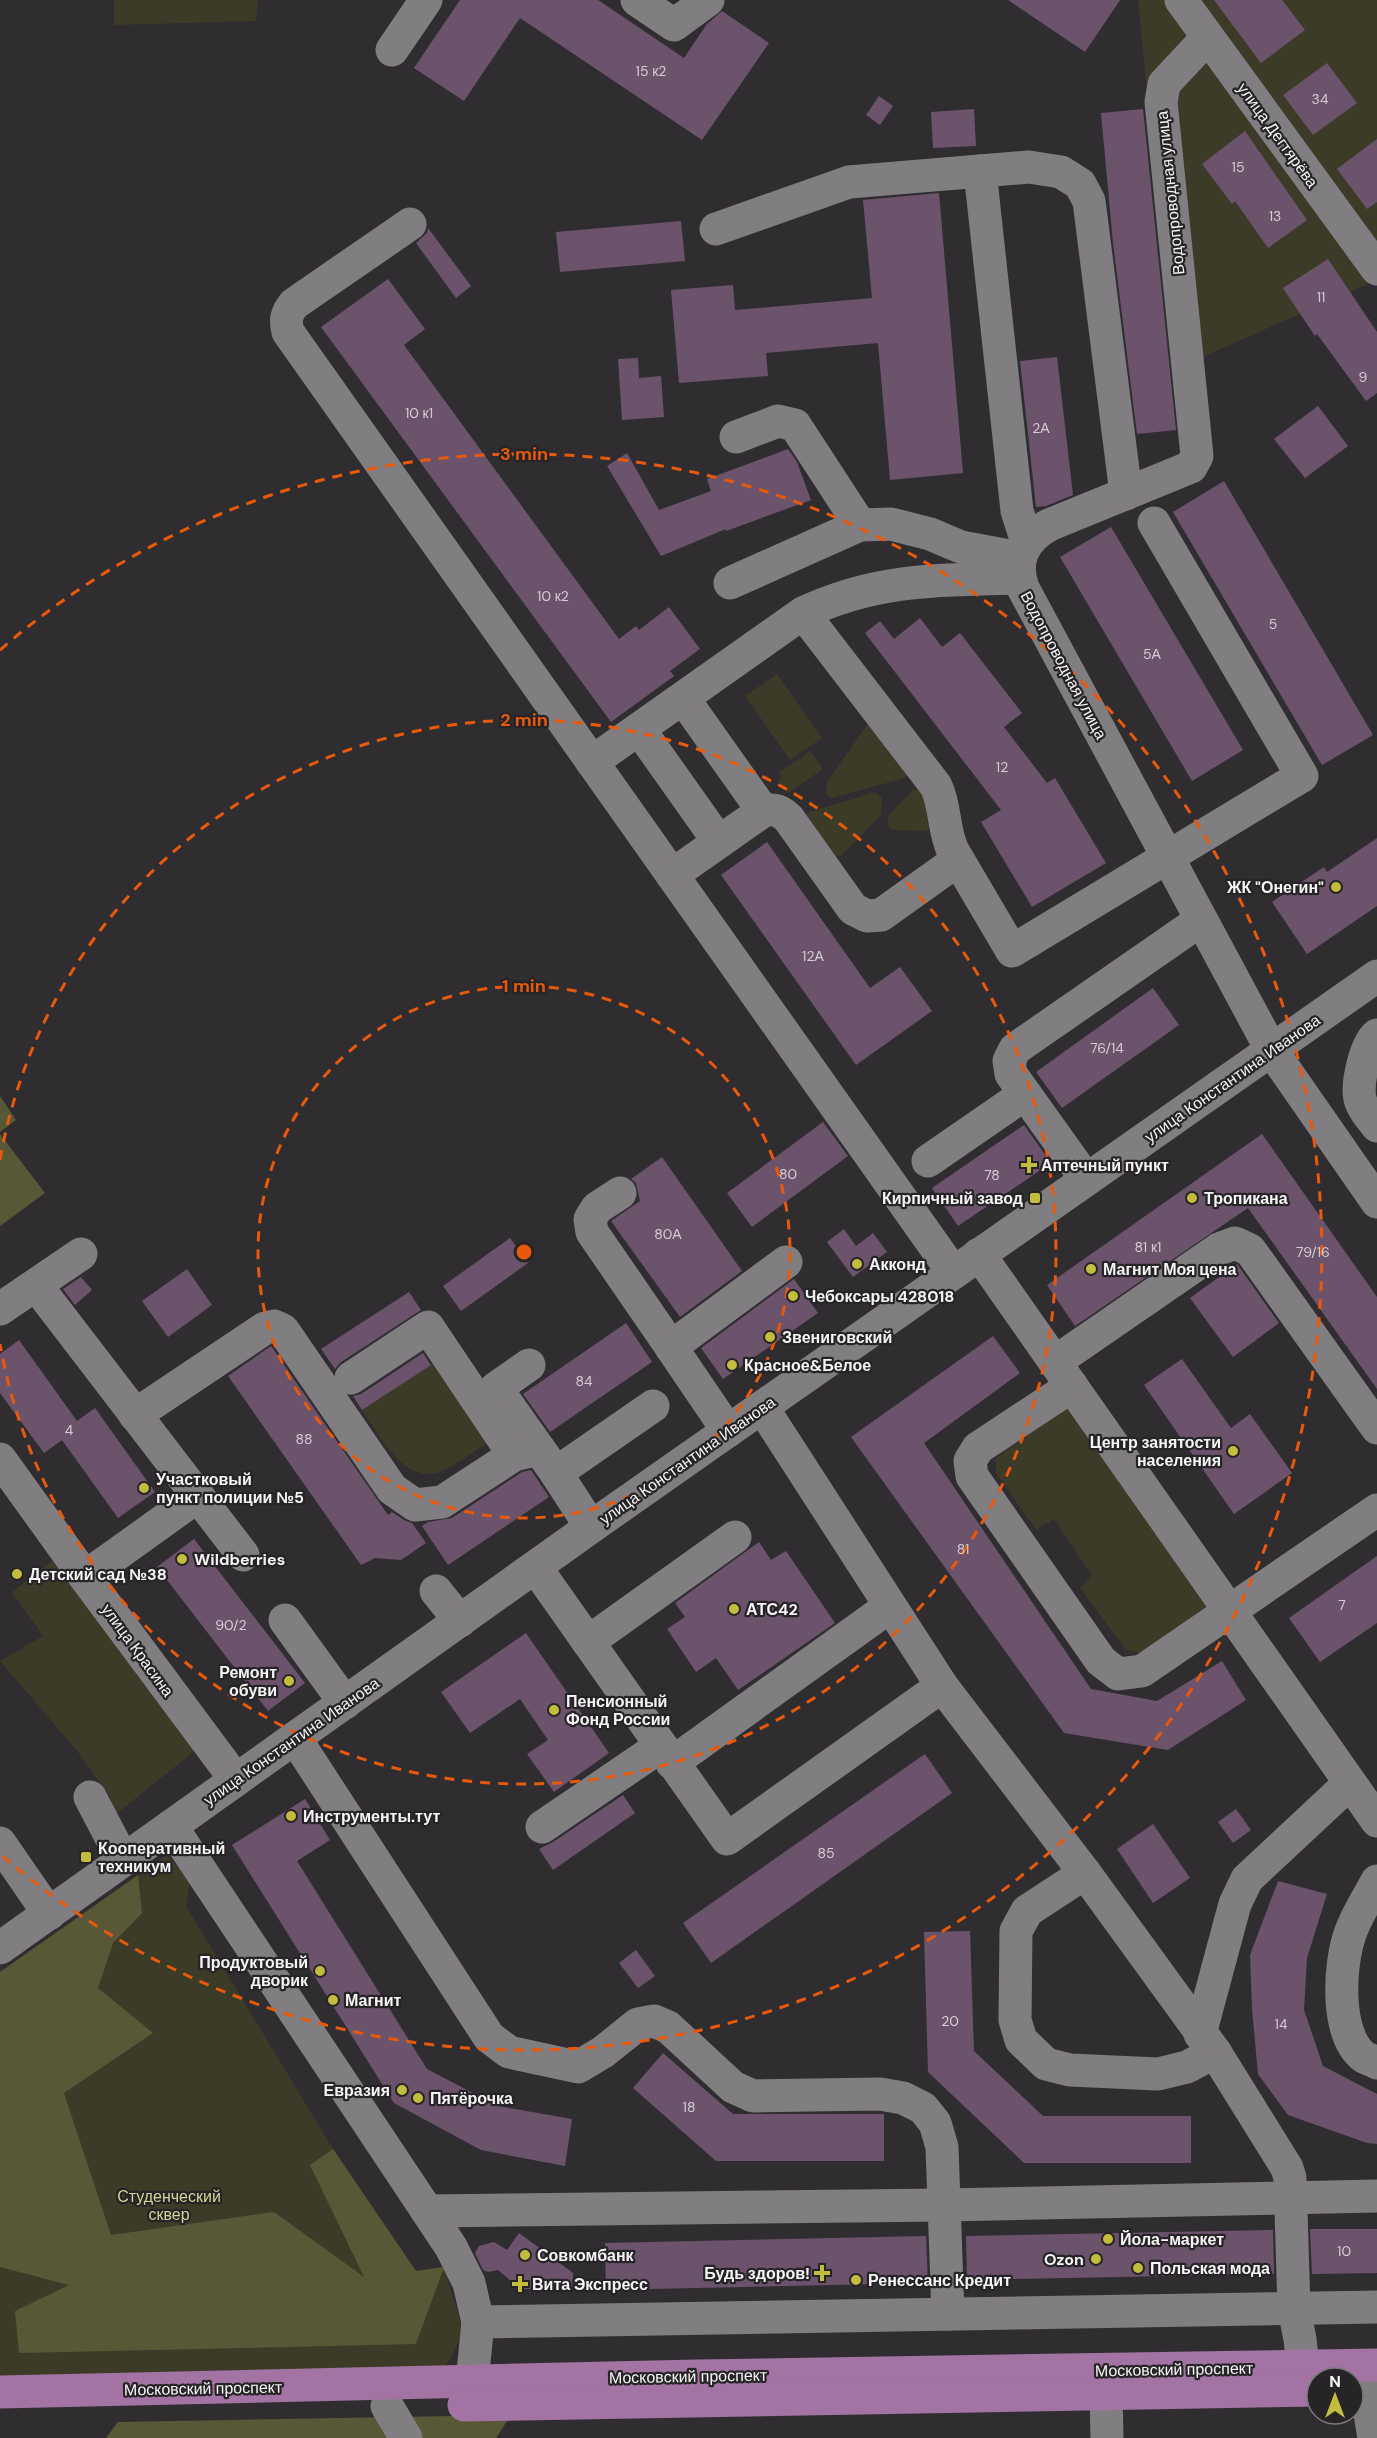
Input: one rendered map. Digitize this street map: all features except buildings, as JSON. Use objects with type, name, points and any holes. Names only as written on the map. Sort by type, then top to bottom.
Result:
[{"type":"main road","name":"Московский проспект","points":[[0,2392],[698,2376],[1305,2378]]},
{"type":"main road","name":"Московский проспект","points":[[0,2414],[1106,2395],[1305,2378]]},
{"type":"street","points":[[392,50],[426,0]]},
{"type":"street","points":[[637,0],[674,25],[708,0]]},
{"type":"street","name":"улица Дегтярёва","points":[[1180,0],[1377,269]]},
{"type":"street","name":"Водопроводная улица","points":[[1207,38],[1164,84],[1161,102],[1197,456],[1191,467],[1036,532],[1022,559],[1166,856],[1272,1051],[1377,1202]]},
{"type":"street","points":[[716,229],[849,182],[1029,167],[1061,172],[1080,184],[1089,201],[1126,494]]},
{"type":"street","points":[[980,171],[1022,559]]},
{"type":"street","points":[[410,224],[294,304],[288,312],[286,321],[288,332],[672,875],[966,1263],[1063,1374],[1375,1816]]},
{"type":"street","points":[[736,437],[778,421],[795,425],[860,525]]},
{"type":"street","points":[[803,613],[936,786],[942,800],[947,837],[958,860],[1012,951],[1302,776],[1154,523]]},
{"type":"street","points":[[730,583],[860,525],[891,524],[930,534],[961,547],[1022,559]]},
{"type":"street","points":[[592,762],[803,613],[850,594],[898,583],[937,580],[1022,559]]},
{"type":"street","points":[[683,698],[763,811]]},
{"type":"street","points":[[639,729],[719,842]]},
{"type":"street","points":[[672,875],[763,811],[771,809],[784,813],[853,909],[867,916],[881,915],[958,860]]},
{"type":"street","points":[[1086,1179],[1011,1074],[1009,1061],[1015,1049],[1201,920]]},
{"type":"street","name":"улица Константина Иванова","points":[[0,1948],[591,1527],[1377,976]]},
{"type":"street","points":[[1377,1035],[1367,1047],[1359,1094],[1361,1103],[1377,1126]]},
{"type":"street","points":[[928,1161],[1025,1094]]},
{"type":"street","points":[[620,1193],[597,1208],[590,1219],[592,1232],[728,1431]]},
{"type":"street","points":[[1377,1428],[1251,1251],[1235,1244],[1219,1249],[1063,1374],[978,1449],[970,1461],[972,1476],[1101,1661],[1118,1674],[1142,1671],[1377,1510]]},
{"type":"street","points":[[0,1309],[81,1254]]},
{"type":"street","points":[[671,1347],[786,1262]]},
{"type":"street","points":[[36,1285],[243,1556]]},
{"type":"street","points":[[135,1415],[265,1328],[274,1326],[283,1330],[392,1489],[415,1505],[442,1502],[653,1406]]},
{"type":"street","points":[[351,1378],[428,1327],[591,1527]]},
{"type":"street","points":[[529,1365],[496,1388],[536,1459]]},
{"type":"street","points":[[762,1407],[942,1686],[1085,1873],[1207,2043],[1287,2168],[1294,2309],[1307,2366]]},
{"type":"street","name":"улица Красина","points":[[0,1459],[236,1780]]},
{"type":"street","points":[[85,1577],[198,1496]]},
{"type":"street","points":[[588,1642],[735,1537]]},
{"type":"street","points":[[536,1568],[727,1839],[942,1686]]},
{"type":"street","points":[[436,1591],[460,1621]]},
{"type":"street","points":[[542,1827],[667,1755],[889,1607]]},
{"type":"street","points":[[285,1620],[345,1703]]},
{"type":"street","points":[[295,1738],[489,2037],[509,2052],[578,2067],[603,2052],[638,2024],[654,2021],[668,2027],[733,2087],[753,2096],[880,2094],[903,2098],[923,2108],[935,2123],[942,2147],[948,2314]]},
{"type":"street","points":[[1085,1873],[1027,1911],[1016,1931],[1015,2020],[1021,2040],[1046,2064],[1070,2070],[1158,2074],[1187,2067],[1207,2043],[1235,1904],[1247,1879],[1350,1783]]},
{"type":"street","points":[[90,1797],[123,1860]]},
{"type":"street","points":[[171,1826],[452,2247],[469,2283],[478,2322],[472,2382]]},
{"type":"street","points":[[0,1843],[49,1914]]},
{"type":"street","points":[[1377,1881],[1350,1934],[1341,1976],[1344,2015],[1353,2045],[1365,2057],[1377,2062]]},
{"type":"street","points":[[427,2211],[945,2205],[1377,2196]]},
{"type":"street","points":[[478,2322],[1377,2307]]},
{"type":"street","points":[[1368,2383],[1374,2438]]},
{"type":"street","points":[[1106,2395],[1107,2438]]},
{"type":"street","points":[[387,2406],[406,2438]]},
{"type":"green space","points":[[114,0],[258,0],[256,21],[114,25]]},
{"type":"green space","points":[[1138,0],[1377,0],[1377,280],[1175,369]]},
{"type":"green space","points":[[777,674],[822,738],[790,760],[745,696]]},
{"type":"green space","points":[[867,725],[871,725],[907,773],[905,778],[832,798],[826,794],[827,782]]},
{"type":"green space","points":[[810,751],[823,769],[788,793],[778,780],[782,777],[779,773]]},
{"type":"green space","points":[[913,790],[921,790],[927,797],[930,828],[926,831],[892,830],[887,825],[889,814]]},
{"type":"green space","points":[[875,792],[882,798],[881,815],[841,856],[834,857],[806,813]]},
{"type":"green space","points":[[442,1357],[490,1441],[442,1471],[424,1474],[412,1470],[392,1454],[362,1410]]},
{"type":"green space","points":[[1077,1401],[1214,1604],[1141,1653],[1126,1650],[1080,1588],[1092,1576],[1054,1519],[1036,1530],[996,1473],[996,1458]]},
{"type":"green space","points":[[57,1557],[201,1746],[111,1818],[103,1804],[111,1798],[78,1752],[0,1661],[43,1636],[12,1592]]},
{"type":"green space","name":"Студенческий сквер","points":[[167,1855],[190,1881],[186,1906],[333,2149],[416,2271],[444,2267],[463,2330],[444,2368],[0,2378],[0,1972]]},
{"type":"shaded area","points":[[0,1096],[16,1120],[0,1132]]},
{"type":"shaded area","points":[[0,1134],[45,1193],[0,1226]]},
{"type":"shaded area","points":[[138,1875],[142,1913],[113,1943],[98,1988],[153,2033],[64,2093],[111,2235],[274,2212],[364,2277],[310,2165],[333,2149],[416,2271],[444,2267],[416,2344],[19,2353],[15,2311],[69,2285],[0,2267],[0,1972]]},
{"type":"shaded area","points":[[511,2415],[496,2438],[106,2438],[118,2422]]},
{"type":"place","name":"ЖК \"Онегин\"","points":[[1336,887]]},
{"type":"place","name":"Аптечный пункт","points":[[1029,1165]]},
{"type":"place","name":"Кирпичный завод","points":[[1035,1198]]},
{"type":"place","name":"Тропикана","points":[[1192,1198]]},
{"type":"place","name":"Акконд","points":[[857,1264]]},
{"type":"place","name":"Магнит Моя цена","points":[[1091,1269]]},
{"type":"place","name":"Чебоксары 428018","points":[[793,1296]]},
{"type":"place","name":"Звениговский","points":[[770,1337]]},
{"type":"place","name":"Красное&Белое","points":[[732,1365]]},
{"type":"place","name":"Центр занятости населения","points":[[1233,1451]]},
{"type":"place","name":"Участковый пункт полиции №5","points":[[144,1488]]},
{"type":"place","name":"Wildberries","points":[[182,1559]]},
{"type":"place","name":"Детский сад №38","points":[[17,1574]]},
{"type":"place","name":"АТС42","points":[[734,1609]]},
{"type":"place","name":"Ремонт обуви","points":[[289,1681]]},
{"type":"place","name":"Пенсионный Фонд России","points":[[554,1710]]},
{"type":"place","name":"Инструменты.тут","points":[[291,1816]]},
{"type":"place","name":"Кооперативный техникум","points":[[86,1857]]},
{"type":"place","name":"Продуктовый дворик","points":[[320,1971]]},
{"type":"place","name":"Магнит","points":[[333,2000]]},
{"type":"place","name":"Евразия","points":[[402,2090]]},
{"type":"place","name":"Пятёрочка","points":[[418,2098]]},
{"type":"place","name":"Йола-маркет","points":[[1108,2239]]},
{"type":"place","name":"Совкомбанк","points":[[525,2255]]},
{"type":"place","name":"Ozon","points":[[1096,2259]]},
{"type":"place","name":"Польская мода","points":[[1138,2268]]},
{"type":"place","name":"Будь здоров!","points":[[822,2273]]},
{"type":"place","name":"Ренессанс Кредит","points":[[856,2280]]},
{"type":"place","name":"Вита Экспресс","points":[[520,2284]]}]
